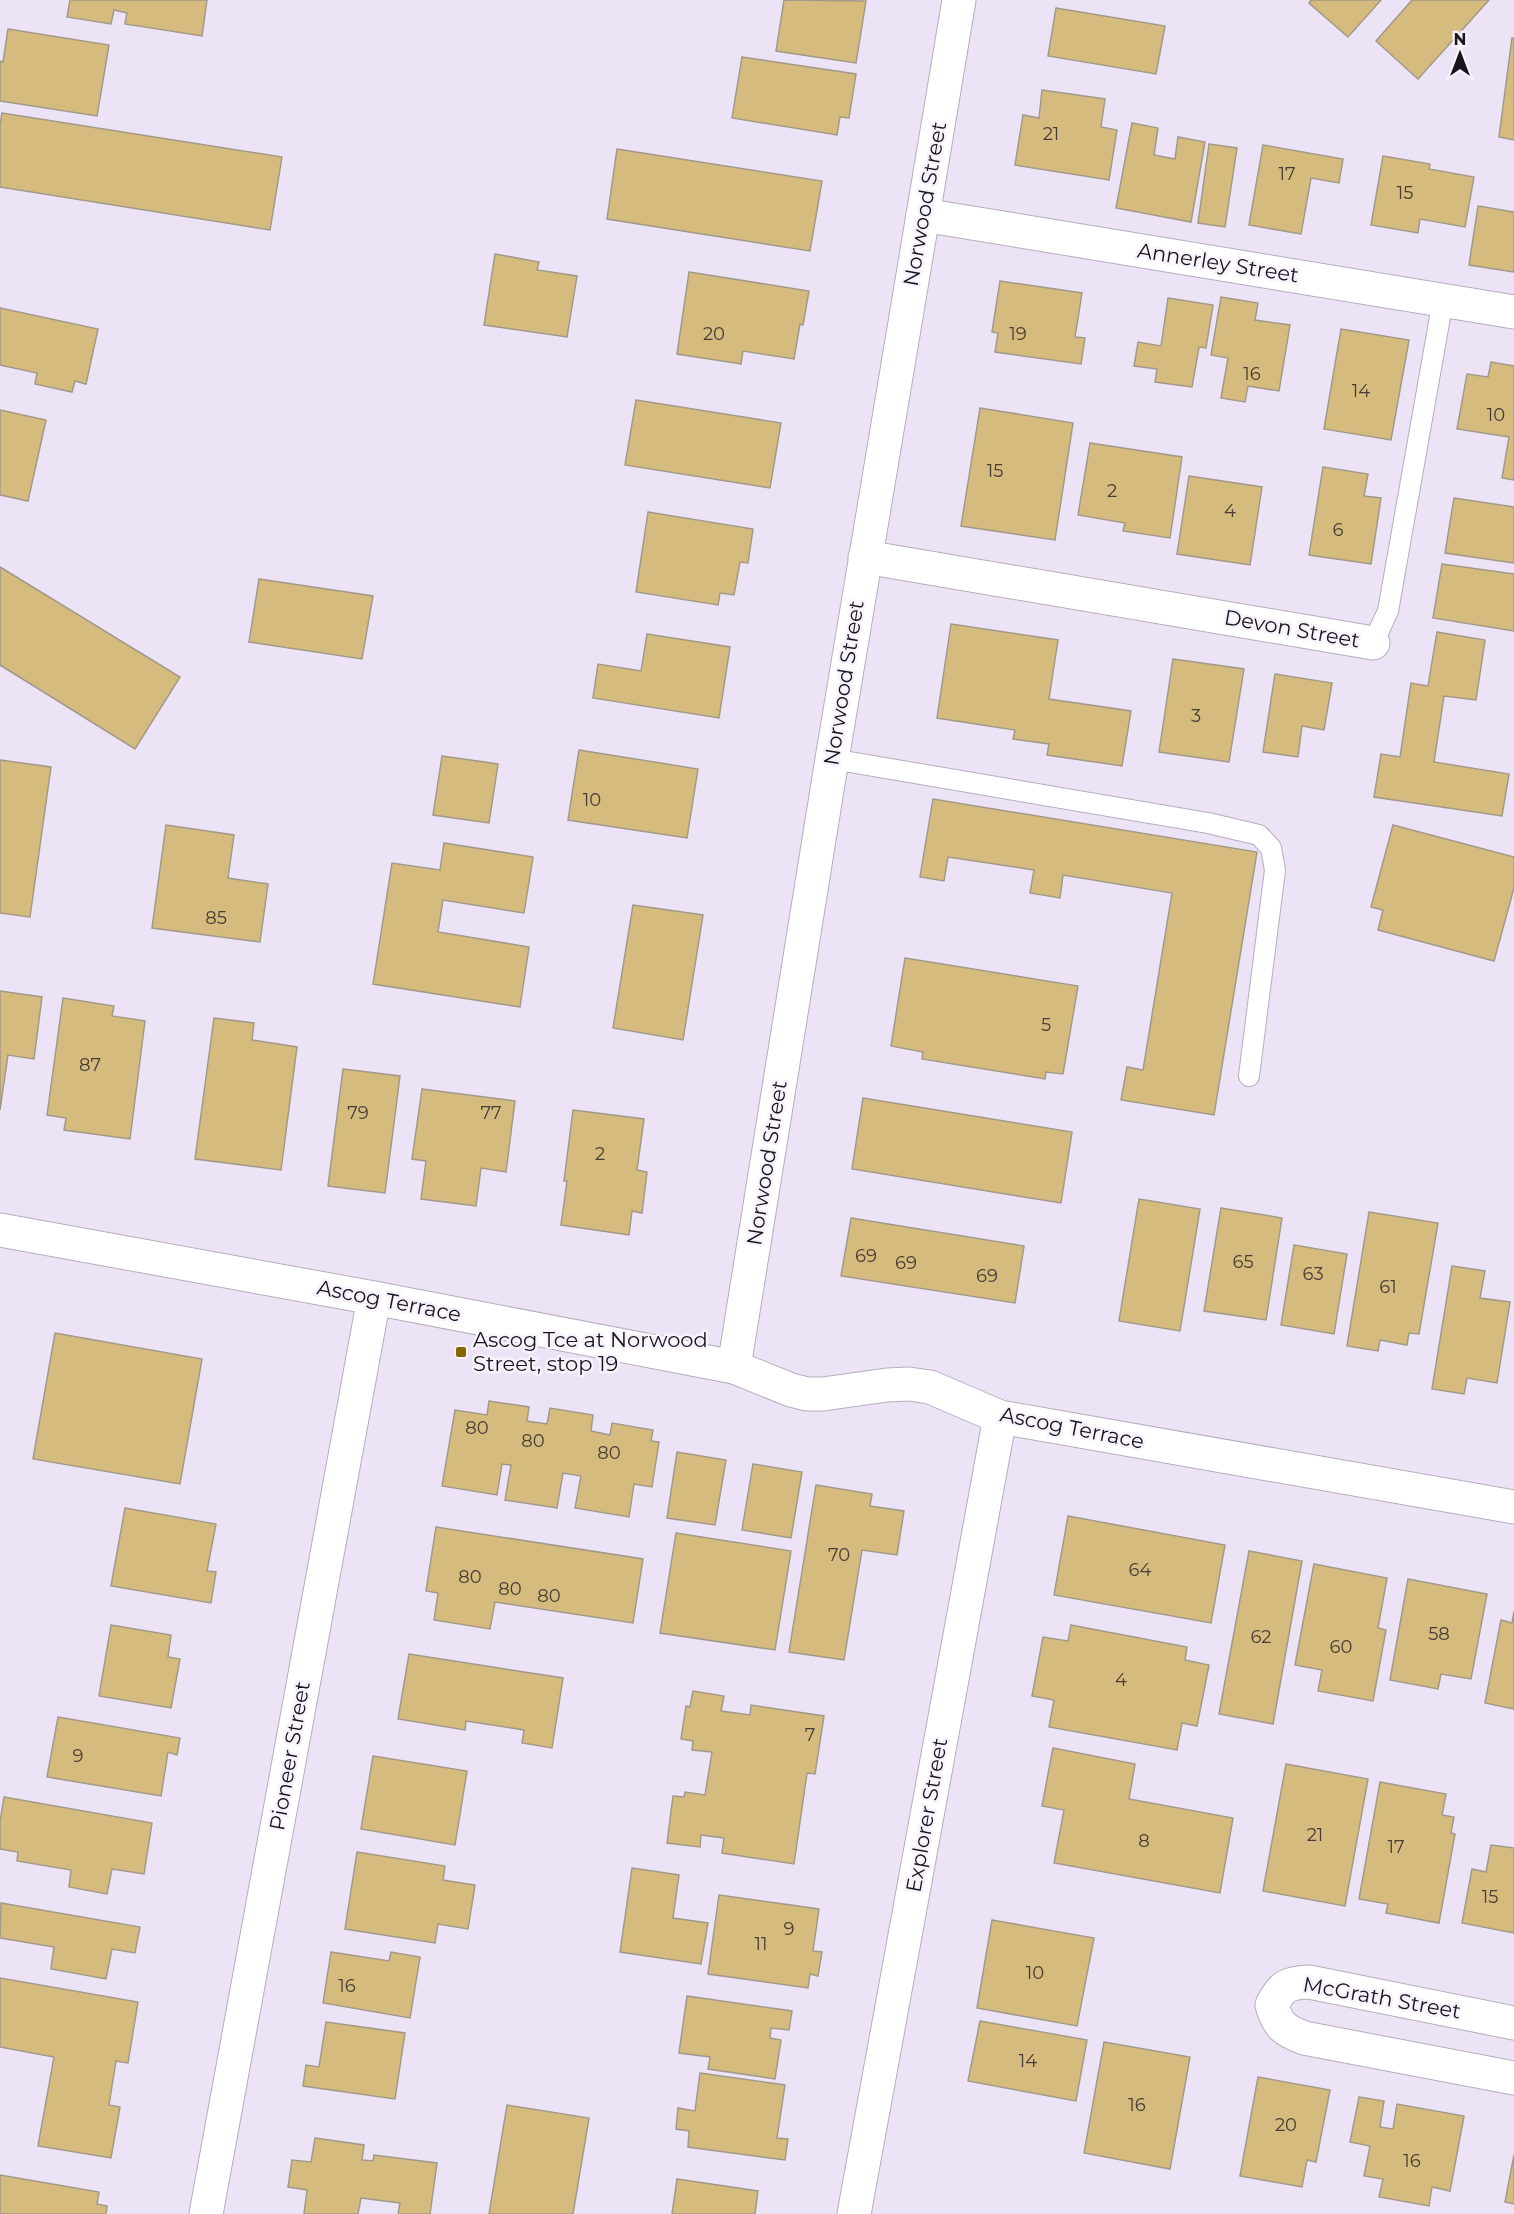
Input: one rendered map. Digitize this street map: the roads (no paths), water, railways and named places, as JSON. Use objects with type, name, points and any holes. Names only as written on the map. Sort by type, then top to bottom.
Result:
[{"type":"street","name":"Norwood Street","points":[[734,1367],[865,557],[959,0]]},
{"type":"street","name":"Annerley Street","points":[[923,215],[1514,312]]},
{"type":"street","name":"Devon Street","points":[[865,557],[1373,643]]},
{"type":"street","name":"Ascog Terrace","points":[[0,1230],[734,1367],[807,1394],[887,1385],[909,1384],[930,1387],[1000,1417],[1514,1508]]},
{"type":"street","name":"Pioneer Street","points":[[206,2214],[374,1298]]},
{"type":"street","name":"Explorer Street","points":[[854,2214],[1000,1417]]},
{"type":"street","name":"McGrath Street","points":[[1514,2023],[1309,1982],[1293,1983],[1279,1991],[1272,2005],[1276,2020],[1287,2032],[1304,2038],[1514,2078]]},
{"type":"lane","name":"Devon Street","points":[[1373,643],[1388,611],[1443,300]]},
{"type":"lane","points":[[832,759],[1208,823],[1259,835],[1271,848],[1275,870],[1249,1076]]},
{"type":"place","name":"Ascog Tce at Norwood Street, stop 19","points":[[461,1352]]}]
